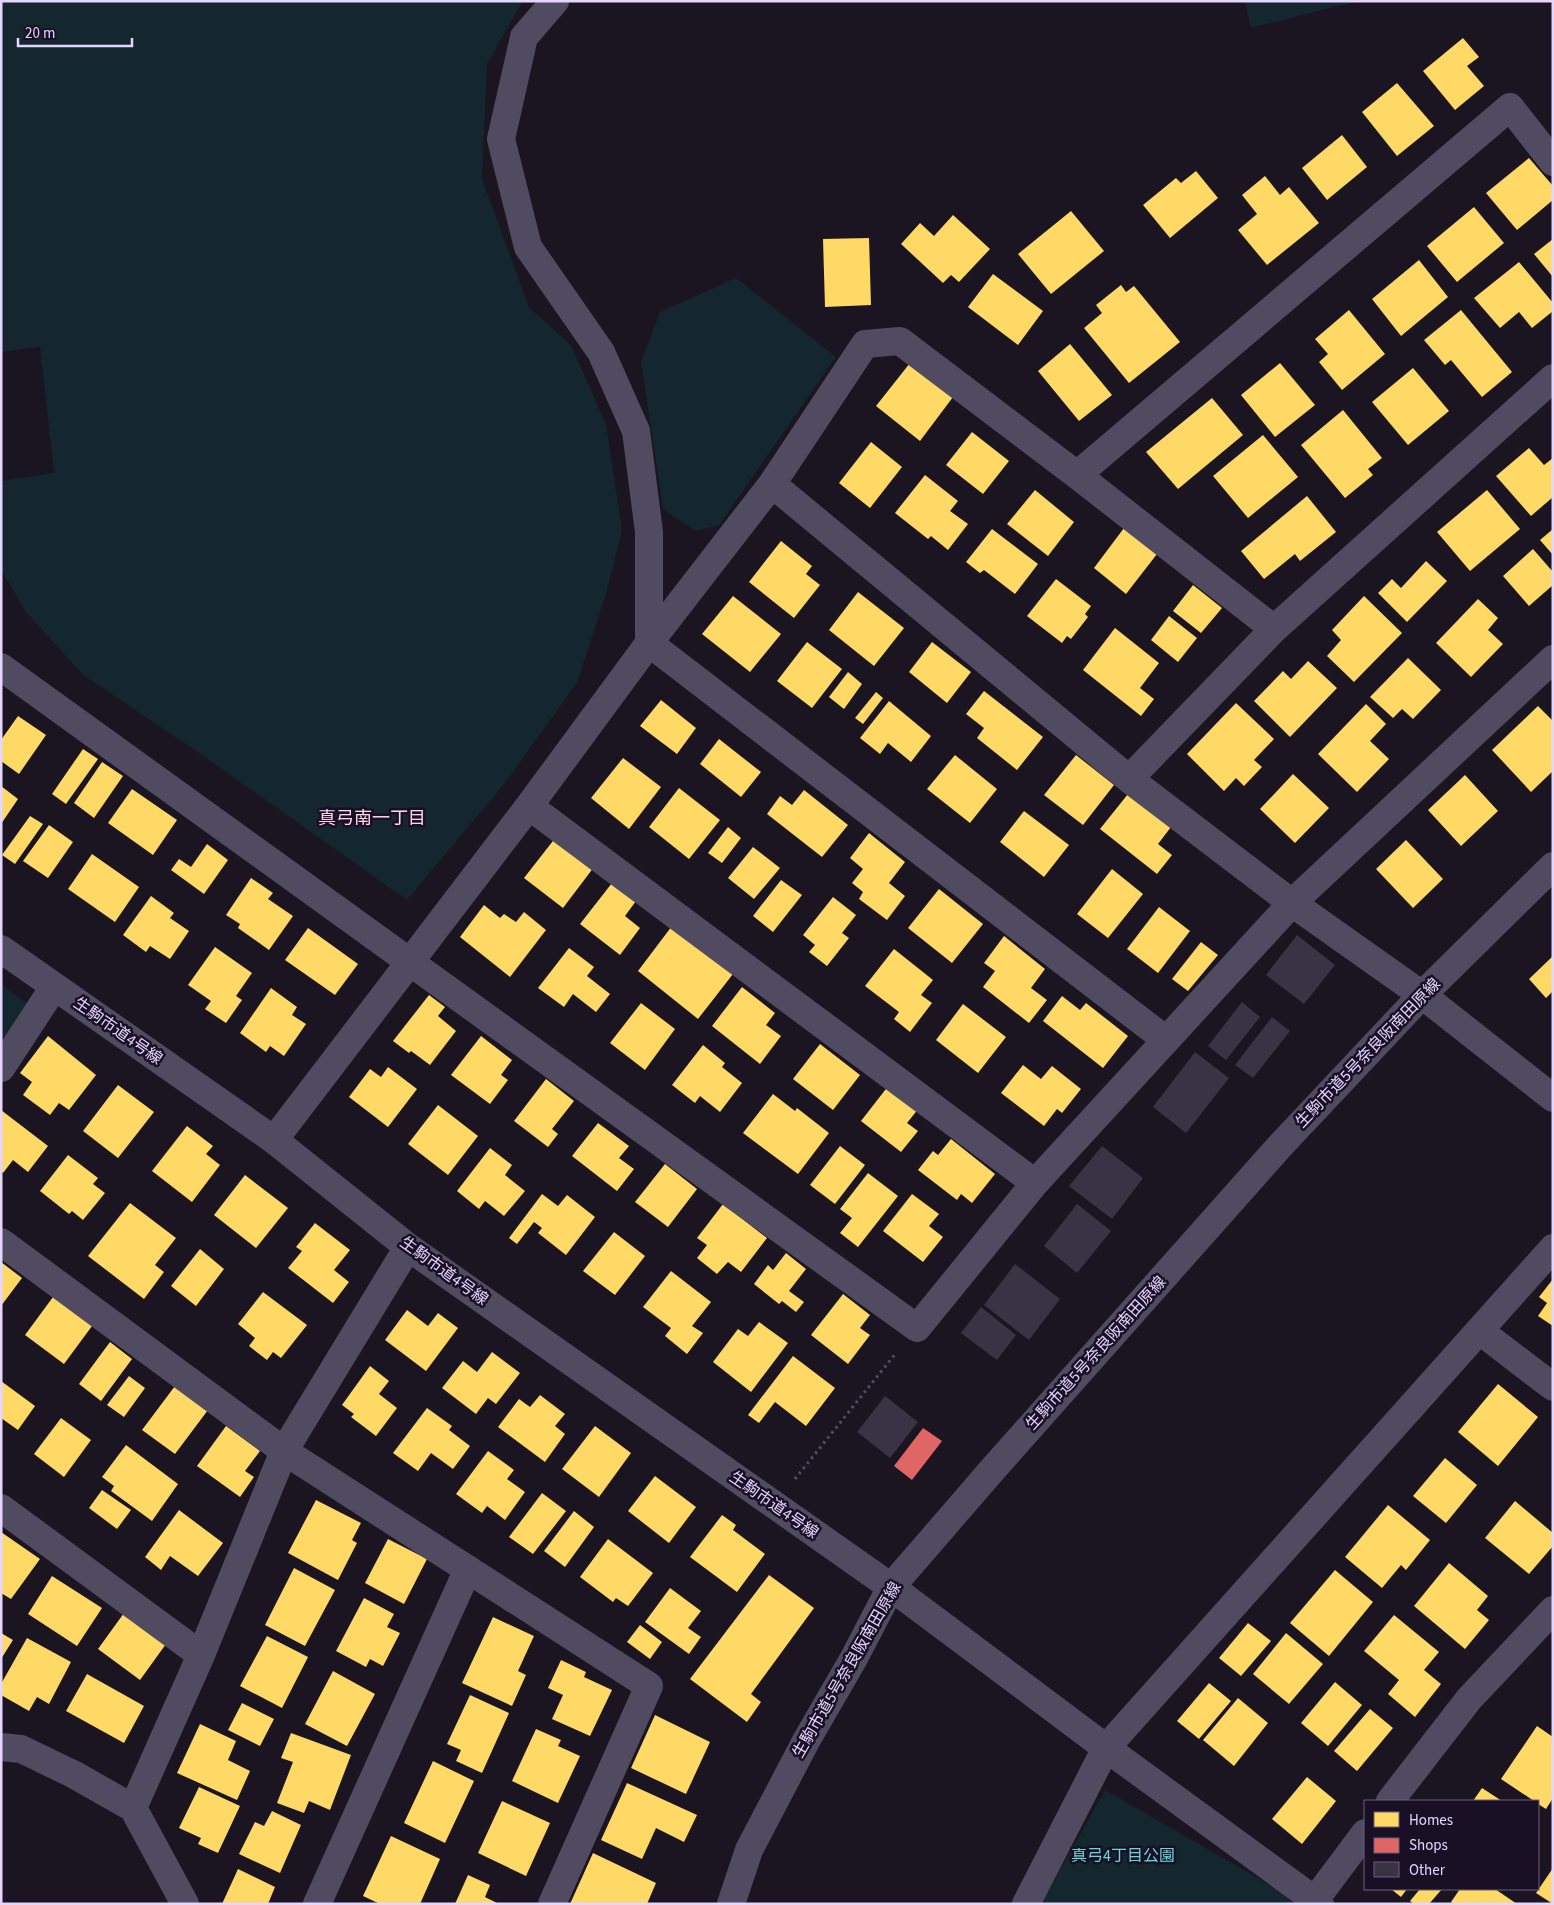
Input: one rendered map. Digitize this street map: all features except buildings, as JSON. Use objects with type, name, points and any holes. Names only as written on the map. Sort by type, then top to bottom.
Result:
[{"type":"street","points":[[555,1],[524,37],[501,140],[528,247],[601,352],[636,431],[650,532],[649,643]]},
{"type":"street","points":[[1077,475],[1510,107],[1553,162]]},
{"type":"street","points":[[274,1140],[529,806],[649,643],[772,484],[865,344],[900,341],[1077,475],[1274,629]]},
{"type":"street","points":[[1129,779],[1274,629],[1553,378]]},
{"type":"street","points":[[772,484],[1129,779],[1292,903],[1422,995],[1553,1098]]},
{"type":"street","points":[[649,643],[1166,1040]]},
{"type":"street","points":[[4,676],[409,962],[917,1328],[1035,1183],[1292,903],[1553,659]]},
{"type":"street","points":[[529,806],[1035,1183]]},
{"type":"street","name":"生駒市道5号奈良阪南田原線","points":[[730,1904],[749,1850],[806,1741],[854,1658],[891,1587],[993,1469],[1279,1147],[1422,995],[1553,866]]},
{"type":"street","name":"生駒市道4号線","points":[[1,949],[274,1140],[408,1247],[891,1587],[1315,1902]]},
{"type":"street","points":[[1,1068],[54,987]]},
{"type":"street","points":[[1,1242],[284,1451],[649,1686],[552,1904]]},
{"type":"street","points":[[133,1808],[201,1655],[284,1451],[408,1247]]},
{"type":"street","points":[[1026,1904],[1106,1748],[1553,1248]]},
{"type":"street","points":[[1480,1331],[1553,1387]]},
{"type":"street","points":[[1,1508],[201,1655]]},
{"type":"street","points":[[317,1904],[468,1568]]},
{"type":"street","points":[[1391,1800],[1469,1699],[1553,1610]]},
{"type":"street","points":[[1,1747],[21,1749],[73,1774],[133,1808],[185,1904]]},
{"type":"street","points":[[1315,1902],[1364,1834]]},
{"type":"path","points":[[774,1505],[917,1328]]},
{"type":"green space","points":[[1,1],[523,1],[487,64],[482,179],[529,307],[571,345],[606,424],[622,531],[606,594],[577,683],[504,784],[407,900],[199,753],[82,674],[26,612],[1,570],[1,481],[54,473],[40,347],[1,352]]},
{"type":"green space","points":[[1245,1],[1358,1],[1251,28]]},
{"type":"green space","points":[[736,278],[836,357],[719,525],[696,531],[663,509],[641,362],[660,312]]},
{"type":"green space","points":[[1,984],[28,1004],[1,1045]]},
{"type":"green space","name":"真弓4丁目公園","points":[[1105,1790],[1300,1902],[1299,1904],[1041,1904]]},
{"type":"district","name":"真弓南一丁目","points":[[372,818]]}]
